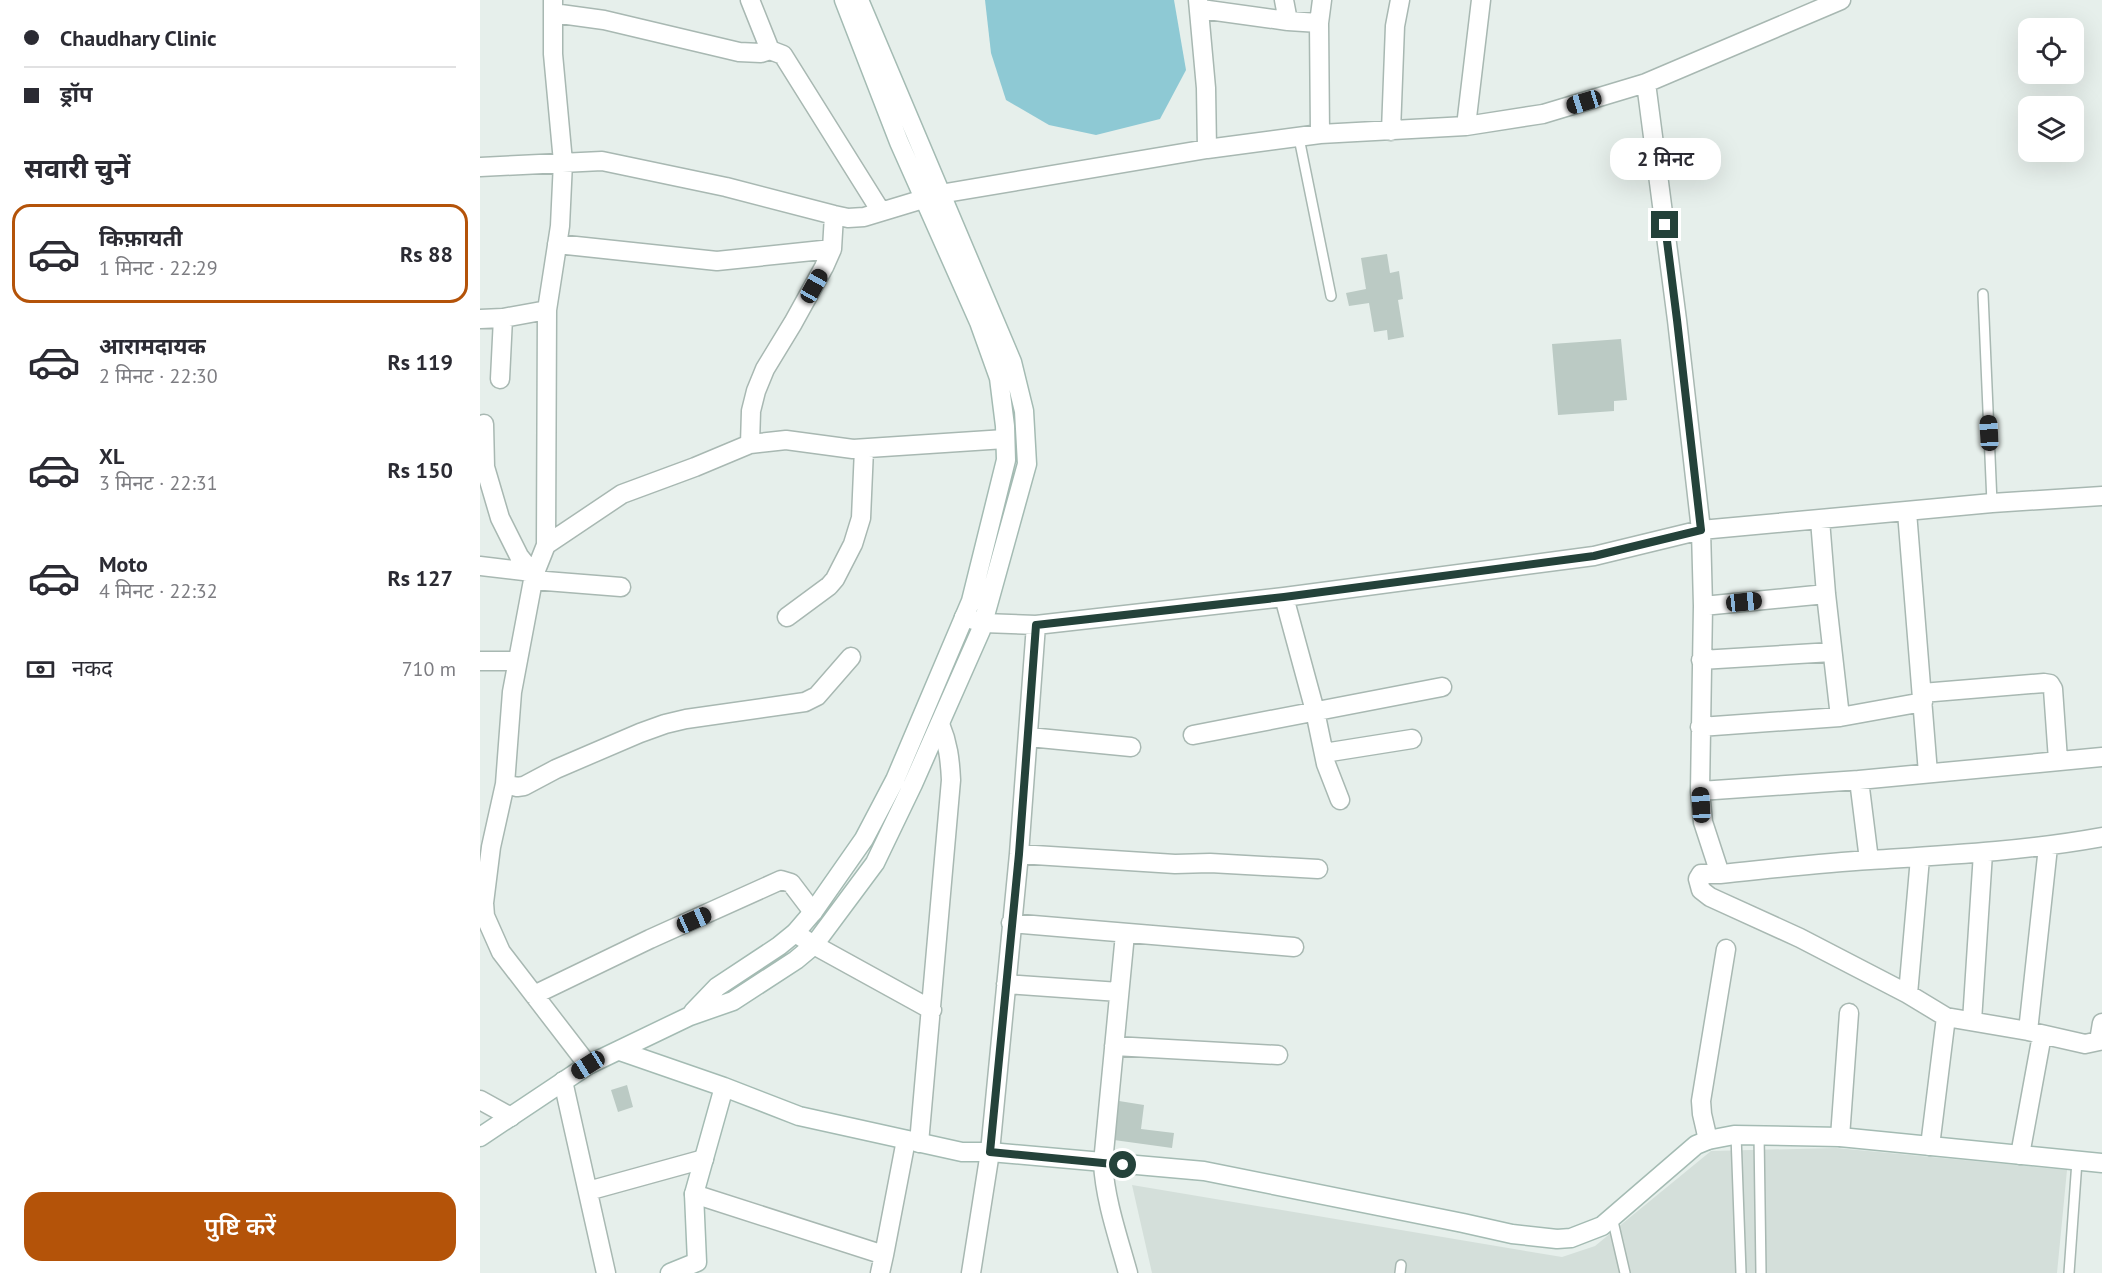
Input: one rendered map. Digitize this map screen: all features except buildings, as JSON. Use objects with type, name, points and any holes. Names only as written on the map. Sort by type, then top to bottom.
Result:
[{"type":"street","points":[[750,0],[770,50]]},
{"type":"street","points":[[480,1137],[588,1065],[690,1016],[733,1001],[796,960],[814,945],[875,863],[940,724],[983,623],[1027,464],[1024,411],[1012,362],[932,196],[899,142],[844,0]]},
{"type":"street","points":[[690,1016],[717,987],[795,933],[813,912],[869,829],[894,780],[971,601],[1006,460],[999,378],[859,0]]},
{"type":"street","points":[[1284,0],[1288,21]]},
{"type":"street","points":[[1320,134],[1319,22],[1322,0]]},
{"type":"street","points":[[1391,131],[1395,26],[1400,0]]},
{"type":"street","points":[[1466,126],[1481,0]]},
{"type":"street","points":[[480,167],[602,161],[726,187],[834,216],[864,217],[880,210],[932,196],[1207,149],[1320,134],[1466,126],[1543,114],[1646,83],[1832,2]]},
{"type":"street","points":[[1207,149],[1206,88],[1199,4],[1288,21],[1319,22]]},
{"type":"street","points":[[588,1065],[501,952],[485,916],[482,902],[485,840],[505,784],[512,692],[533,576],[546,545],[547,310],[560,226],[562,162],[553,54],[553,7],[739,52],[761,53],[770,50],[783,55],[826,120],[880,210]]},
{"type":"street","points":[[1646,83],[1677,320],[1701,530],[1700,792],[1703,822],[1720,874]]},
{"type":"street","points":[[750,444],[751,411],[765,369],[799,314],[824,267],[831,249],[834,216]]},
{"type":"street","points":[[557,244],[717,261],[831,249]]},
{"type":"street","points":[[480,319],[503,318],[547,310]]},
{"type":"street","points":[[501,379],[503,318]]},
{"type":"street","points":[[484,424],[485,466],[500,518],[519,556],[533,576]]},
{"type":"street","points":[[546,545],[622,494],[750,444],[786,440],[864,449],[1005,440]]},
{"type":"street","points":[[787,617],[836,579],[853,544],[861,518],[864,449]]},
{"type":"street","points":[[964,617],[983,623],[1036,625],[1284,597],[1594,556],[1701,530],[1992,503],[2102,496]]},
{"type":"street","points":[[1907,512],[1928,773]]},
{"type":"street","points":[[1820,520],[1840,717]]},
{"type":"street","points":[[480,566],[533,576],[621,587]]},
{"type":"street","points":[[1702,606],[1826,594]]},
{"type":"street","points":[[1284,597],[1324,753],[1340,800]]},
{"type":"street","points":[[971,1273],[990,1152],[1019,854],[1036,625]]},
{"type":"street","points":[[1701,660],[1832,652]]},
{"type":"street","points":[[505,784],[520,787],[555,769],[665,724],[805,702],[817,696],[851,657]]},
{"type":"street","points":[[480,661],[518,661]]},
{"type":"street","points":[[1700,727],[1840,717],[1923,698],[2044,683],[2050,684],[2053,689],[2058,760]]},
{"type":"street","points":[[1193,735],[1442,687]]},
{"type":"street","points":[[694,1194],[882,1264],[913,1141],[932,1010],[951,780],[948,742],[940,724]]},
{"type":"street","points":[[1029,737],[1131,747]]},
{"type":"street","points":[[1324,753],[1412,739]]},
{"type":"street","points":[[1700,792],[1859,780],[2102,757]]},
{"type":"street","points":[[1859,780],[1869,860]]},
{"type":"street","points":[[2102,837],[2048,847],[1720,874],[1706,873],[1701,874],[1698,879],[1701,890],[1710,897],[1800,938],[1908,994],[1946,1017],[2085,1044],[2101,1039],[2102,1023]]},
{"type":"street","points":[[2020,1155],[2035,1033],[2048,847]]},
{"type":"street","points":[[1972,1021],[1983,852]]},
{"type":"street","points":[[1019,854],[1175,864],[1318,869]]},
{"type":"street","points":[[1908,994],[1920,858]]},
{"type":"street","points":[[534,995],[650,939],[781,880],[791,884],[813,912]]},
{"type":"street","points":[[1011,923],[1294,947]]},
{"type":"street","points":[[795,933],[932,1010]]},
{"type":"street","points":[[1125,934],[1103,1163],[1109,1203],[1128,1273]]},
{"type":"street","points":[[1708,1140],[1701,1101],[1726,949]]},
{"type":"street","points":[[1006,984],[1119,992]]},
{"type":"street","points":[[1840,1137],[1849,1013]]},
{"type":"street","points":[[1930,1146],[1946,1017]]},
{"type":"street","points":[[1114,1046],[1278,1055]]},
{"type":"street","points":[[620,1051],[799,1116],[962,1152],[990,1152],[1204,1171],[1512,1234],[1557,1239],[1585,1234],[1602,1226],[1684,1154],[1708,1140],[1736,1135],[1840,1137],[2102,1163]]},
{"type":"street","points":[[563,1080],[606,1273]]},
{"type":"street","points":[[670,1273],[697,1263],[694,1194],[724,1087]]},
{"type":"street","points":[[480,1100],[511,1116]]},
{"type":"street","points":[[588,1191],[704,1159]]},
{"type":"lane","points":[[1299,138],[1331,296]]},
{"type":"lane","points":[[1983,294],[1992,503]]},
{"type":"lane","points":[[1759,1134],[1761,1273]]},
{"type":"lane","points":[[1736,1135],[1741,1273]]},
{"type":"lane","points":[[2068,1273],[2077,1161]]},
{"type":"lane","points":[[1612,1217],[1625,1273]]},
{"type":"shaded area","points":[[1836,1148],[2067,1170],[2057,1273],[1152,1273],[1132,1185],[1562,1257],[1595,1246],[1711,1151]]},
{"type":"water","points":[[985,0],[1174,0],[1186,70],[1160,119],[1096,135],[1049,125],[1006,100],[991,53]]},
{"type":"route","points":[[1123,1165],[990,1152],[1019,854],[1036,625],[1284,597],[1594,556],[1701,530],[1665,225]]}]
